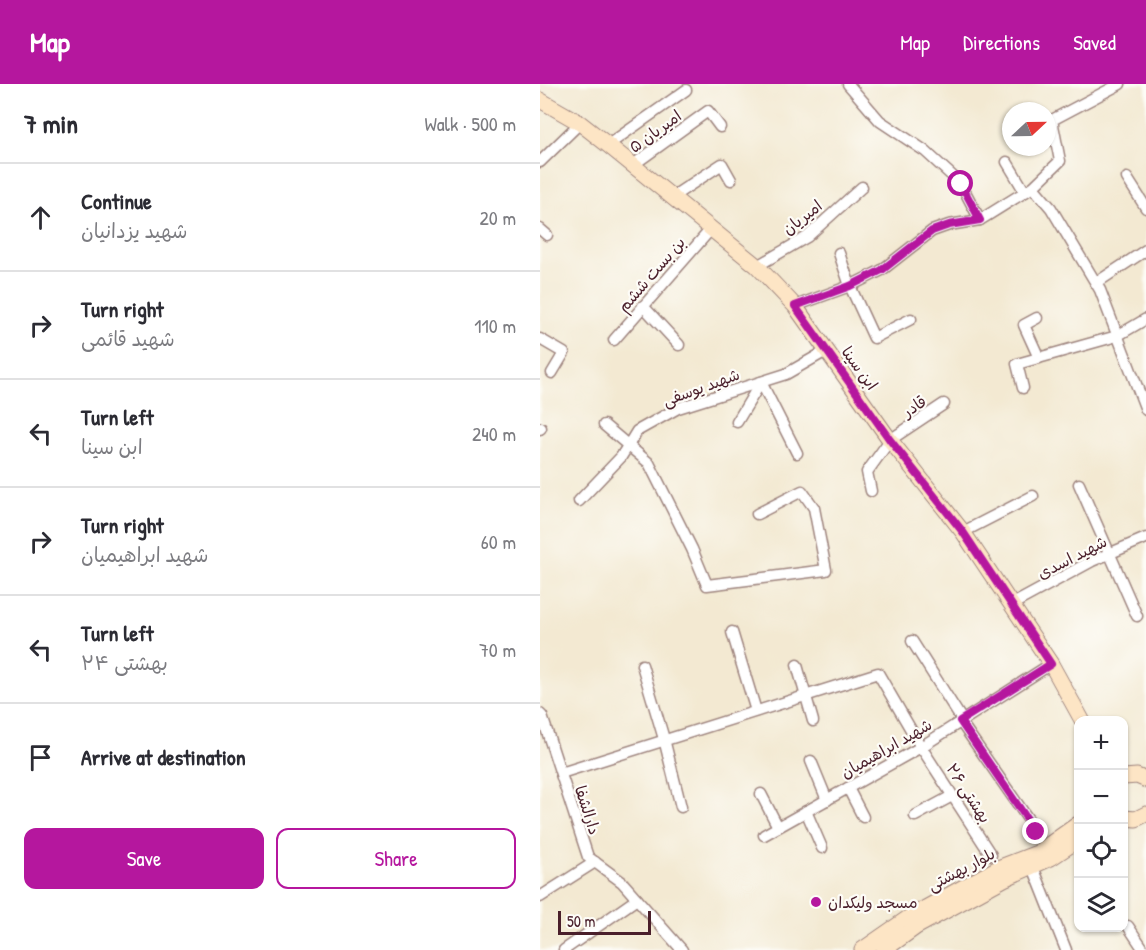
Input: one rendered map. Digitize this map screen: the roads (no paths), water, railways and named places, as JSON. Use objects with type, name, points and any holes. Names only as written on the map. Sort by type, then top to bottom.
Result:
[{"type":"main road","name":"ابن سینا","points":[[540,100],[580,123],[711,228],[758,266],[795,306],[890,440],[963,532],[1013,604],[1051,664],[1080,716]]},
{"type":"main road","points":[[1128,819],[1142,817],[1146,814]]},
{"type":"main road","points":[[1128,819],[1146,828]]},
{"type":"main road","name":"بلوار بهشتی","points":[[884,950],[906,927],[998,868],[1036,853],[1074,827]]},
{"type":"main road","name":"بلوار بهشتی","points":[[862,950],[1004,879],[1033,867],[1074,842]]},
{"type":"street","points":[[848,84],[880,121],[925,151],[961,184],[980,220]]},
{"type":"street","points":[[795,306],[850,286],[882,270],[932,231],[949,225],[980,220],[1029,189],[1060,161],[1052,120],[1120,84]]},
{"type":"street","points":[[608,145],[686,90]]},
{"type":"street","name":"امیریان ۵","points":[[633,165],[708,111],[720,127]]},
{"type":"street","points":[[540,162],[580,123]]},
{"type":"street","points":[[1007,162],[1029,189],[1051,208],[1096,283],[1146,410]]},
{"type":"street","points":[[672,197],[722,164],[731,180]]},
{"type":"street","points":[[1127,178],[1146,208]]},
{"type":"street","name":"امیریان","points":[[758,266],[807,237],[862,186]]},
{"type":"street","name":"بن بست ششم","points":[[614,340],[711,228]]},
{"type":"street","points":[[1096,283],[1146,249]]},
{"type":"street","points":[[839,253],[850,286],[874,338],[911,319]]},
{"type":"street","points":[[643,306],[679,345]]},
{"type":"street","points":[[1037,318],[1024,325],[1039,358]]},
{"type":"street","points":[[1023,388],[1017,364],[1117,336],[1146,319]]},
{"type":"street","points":[[540,339],[564,353],[552,373]]},
{"type":"street","name":"شهید یوسفی","points":[[579,501],[621,457],[637,431],[678,408],[786,374],[826,351]]},
{"type":"street","points":[[737,422],[761,382]]},
{"type":"street","points":[[761,382],[797,453]]},
{"type":"street","name":"قادر","points":[[872,491],[867,472],[890,440],[944,404]]},
{"type":"street","points":[[604,425],[649,463],[692,549],[707,585],[826,570],[814,508],[802,491],[757,514]]},
{"type":"street","points":[[1079,484],[1137,616]]},
{"type":"street","points":[[963,532],[1033,496]]},
{"type":"street","name":"شهید اسدی","points":[[1013,604],[1110,553],[1146,538]]},
{"type":"street","points":[[732,632],[756,711]]},
{"type":"street","points":[[912,641],[961,720],[1036,832]]},
{"type":"street","name":"شهید ابراهیمیان","points":[[764,835],[921,747],[1051,664]]},
{"type":"street","points":[[642,665],[681,807]]},
{"type":"street","points":[[797,665],[813,721]]},
{"type":"street","name":"بهشتی ۲۶","points":[[806,696],[878,674],[921,747],[991,855]]},
{"type":"street","points":[[561,773],[806,696]]},
{"type":"street","name":"دارالشفا","points":[[540,714],[588,857],[622,882],[682,950]]},
{"type":"street","points":[[811,761],[827,800]]},
{"type":"street","points":[[848,788],[863,818]]},
{"type":"street","points":[[761,794],[778,827]]},
{"type":"street","points":[[915,816],[952,796]]},
{"type":"street","points":[[806,811],[822,848]]},
{"type":"street","points":[[540,897],[595,862]]},
{"type":"street","points":[[1033,867],[1066,950]]},
{"type":"street","points":[[564,950],[637,898]]},
{"type":"street","points":[[1128,926],[1144,950]]},
{"type":"place","name":"مسجد ولیکدان","points":[[816,902]]}]
